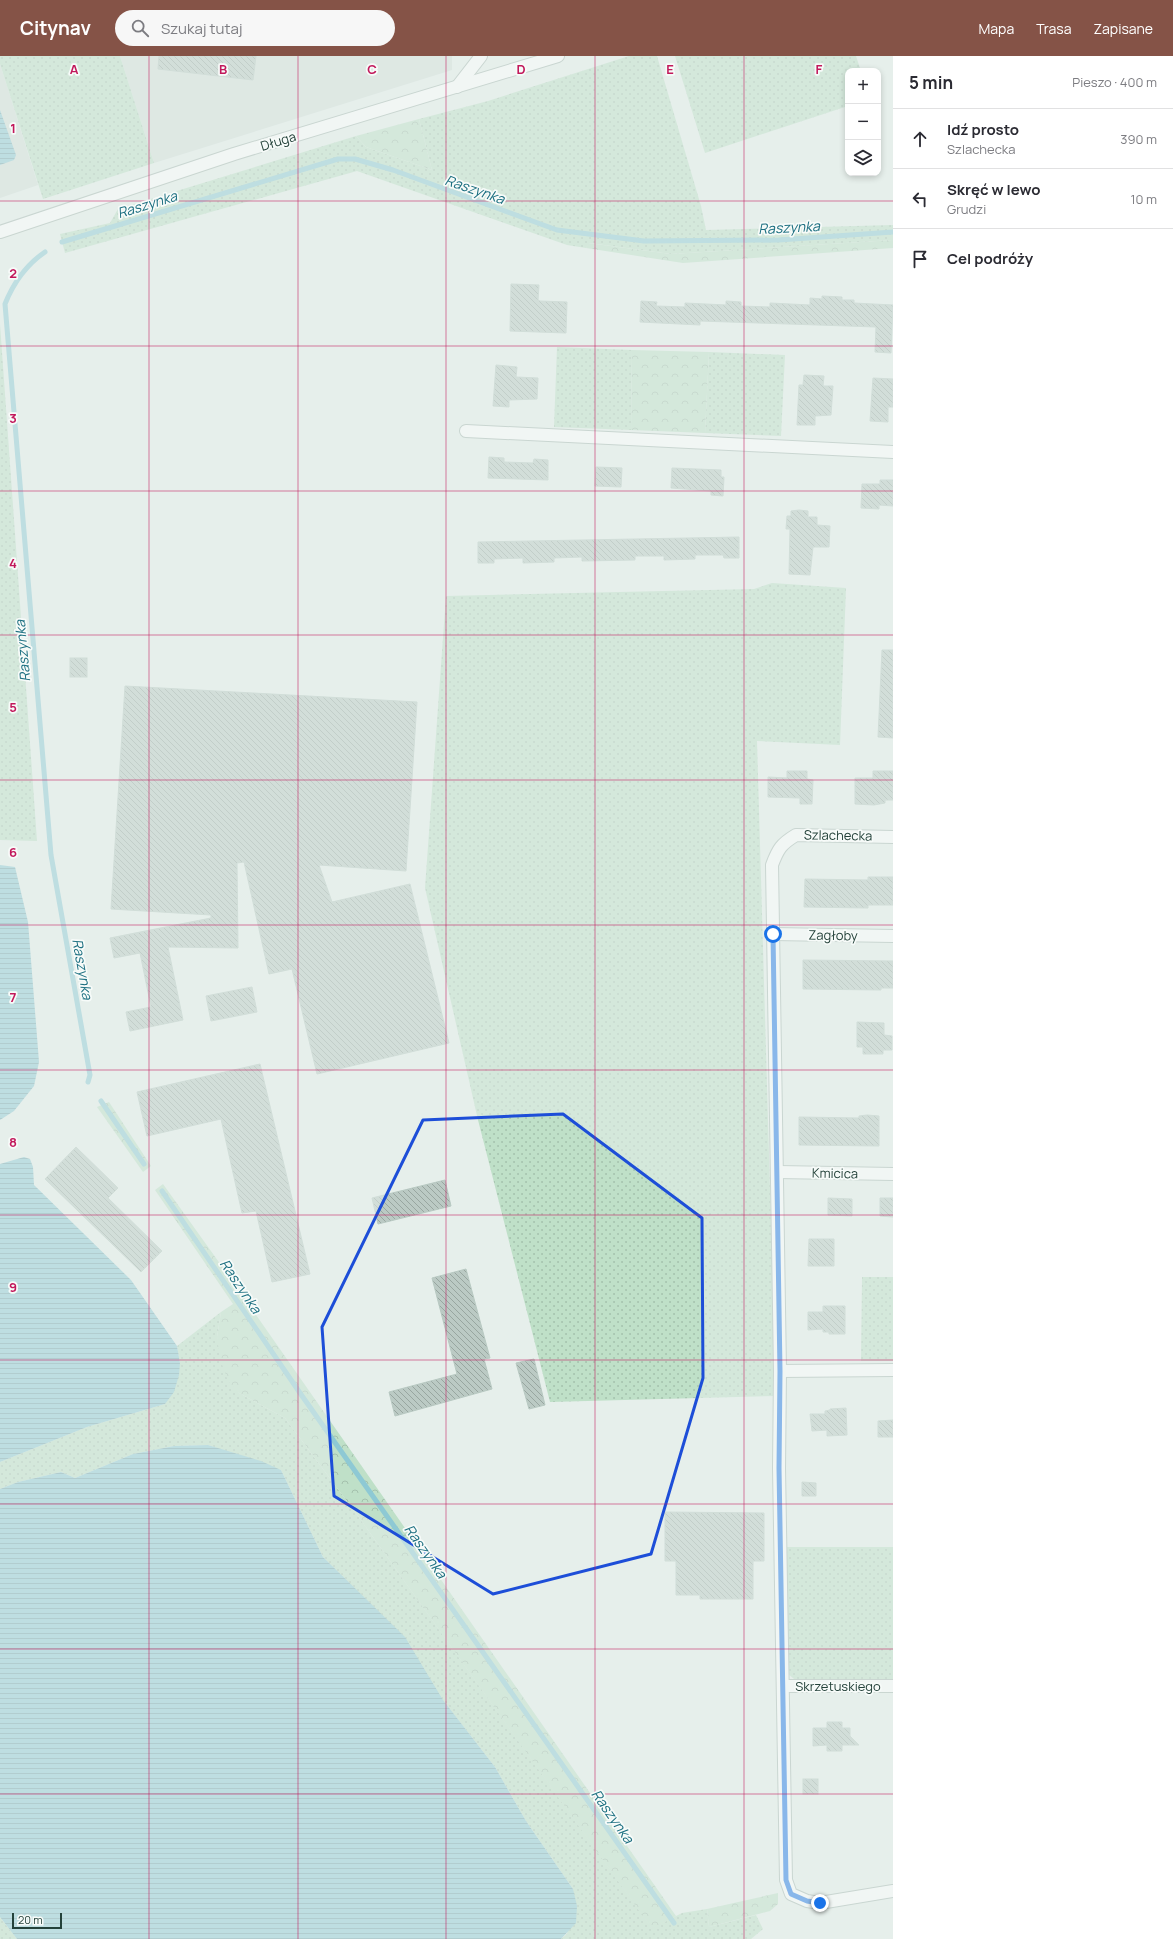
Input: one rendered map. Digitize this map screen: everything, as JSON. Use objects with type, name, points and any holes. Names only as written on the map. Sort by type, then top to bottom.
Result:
[{"type":"street","points":[[457,88],[481,56]]},
{"type":"street","name":"Długa","points":[[0,232],[234,154],[457,88],[558,56]]},
{"type":"street","points":[[466,431],[893,452]]},
{"type":"street","name":"Szlachecka","points":[[893,837],[796,835],[784,842],[776,854],[772,865],[778,1172],[780,1371],[779,1468],[786,1880],[791,1894],[807,1901],[820,1903],[893,1891]]},
{"type":"street","name":"Zagłoby","points":[[773,934],[893,936]]},
{"type":"street","name":"Kmicica","points":[[778,1172],[893,1174]]},
{"type":"street","points":[[780,1371],[893,1370]]},
{"type":"street","name":"Skrzetuskiego","points":[[783,1686],[893,1686]]},
{"type":"highlighted area","points":[[563,1114],[702,1218],[703,1378],[651,1554],[493,1594],[334,1496],[322,1327],[423,1120]]},
{"type":"shaded area","points":[[120,56],[452,56],[452,70],[154,163]]},
{"type":"shaded area","points":[[0,64],[38,185],[0,198]]},
{"type":"green space","points":[[0,56],[120,56],[154,163],[43,199],[0,64]]},
{"type":"green space","points":[[629,56],[657,56],[701,206],[706,230],[893,225],[893,240],[671,254],[589,243],[586,248],[567,245],[357,171],[65,253],[60,234],[110,223],[118,209],[356,136],[366,147],[432,170],[419,119],[488,101]]},
{"type":"green space","points":[[675,56],[856,56],[860,68],[845,68],[845,107],[705,153]]},
{"type":"green space","points":[[419,119],[432,170],[366,147],[356,136]]},
{"type":"green space","points":[[893,240],[893,248],[683,263],[586,248],[588,243],[671,254]]},
{"type":"green space","points":[[0,324],[37,841],[0,840]]},
{"type":"green space","points":[[557,347],[632,350],[631,430],[554,427]]},
{"type":"green space","points":[[632,350],[709,352],[705,433],[631,430]]},
{"type":"green space","points":[[709,352],[785,355],[781,436],[705,433]]},
{"type":"green space","points":[[772,583],[846,588],[840,745],[757,741],[776,1396],[550,1402],[478,1120],[425,888],[446,596],[754,589]]},
{"type":"green space","points":[[109,1102],[151,1166],[143,1172],[97,1107]]},
{"type":"green space","points":[[163,1184],[676,1916],[652,1929],[358,1516],[285,1418],[239,1393],[228,1381],[220,1359],[217,1337],[221,1312],[233,1304],[155,1190]]},
{"type":"green space","points":[[862,1277],[893,1277],[893,1361],[861,1361]]},
{"type":"green space","points":[[221,1312],[217,1337],[239,1393],[285,1418],[358,1516],[652,1928],[682,1913],[707,1909],[709,1927],[756,1915],[763,1929],[751,1939],[561,1939],[567,1934],[573,1889],[526,1821],[495,1767],[360,1594],[323,1557],[281,1470],[208,1445],[174,1446],[133,1454],[75,1478],[61,1472],[18,1482],[0,1489],[0,1462],[87,1427],[165,1404],[180,1363],[177,1346]]},
{"type":"green space","points":[[787,1547],[893,1547],[893,1681],[801,1682],[794,1679],[787,1673]]},
{"type":"green space","points":[[778,1893],[778,1904],[770,1911],[709,1927],[707,1909]]},
{"type":"green space","points":[[0,1917],[17,1939],[0,1939]]},
{"type":"water","points":[[0,110],[16,155],[14,160],[0,165]]},
{"type":"water","points":[[0,865],[15,867],[28,922],[39,1062],[34,1086],[14,1111],[0,1120]]},
{"type":"water","points":[[24,1157],[30,1159],[33,1167],[34,1185],[131,1280],[177,1346],[180,1363],[179,1375],[174,1392],[165,1404],[87,1427],[0,1462],[0,1164]]},
{"type":"water","points":[[208,1445],[261,1461],[281,1470],[323,1557],[405,1637],[443,1700],[495,1767],[526,1821],[573,1889],[577,1906],[576,1923],[561,1939],[17,1939],[0,1917],[0,1489],[18,1482],[61,1472],[75,1478],[133,1454],[174,1446]]},
{"type":"building","points":[[159,56],[256,56],[253,80],[158,69]]},
{"type":"building","points":[[511,284],[539,285],[538,300],[567,302],[566,333],[510,331]]},
{"type":"building","points":[[822,296],[842,297],[842,300],[854,300],[854,303],[893,305],[891,353],[875,352],[876,327],[700,321],[700,325],[640,322],[641,301],[657,302],[656,306],[685,307],[685,303],[726,305],[726,301],[741,302],[741,306],[770,307],[770,303],[810,305],[810,298],[822,299]]},
{"type":"building","points":[[496,365],[517,367],[516,377],[538,378],[537,399],[509,400],[509,407],[493,406]]},
{"type":"building","points":[[804,375],[824,376],[823,386],[833,386],[831,415],[815,416],[815,425],[797,425],[799,385],[803,385]]},
{"type":"building","points":[[873,378],[893,379],[893,407],[888,407],[888,422],[870,421]]},
{"type":"building","points":[[489,457],[504,458],[504,462],[533,463],[534,459],[548,460],[548,480],[488,478]]},
{"type":"building","points":[[596,467],[622,468],[621,487],[595,486]]},
{"type":"building","points":[[672,468],[721,470],[721,477],[724,477],[723,496],[711,495],[711,491],[671,488]]},
{"type":"building","points":[[880,480],[893,480],[893,506],[879,505],[879,509],[861,508],[862,484],[880,484]]},
{"type":"building","points":[[791,511],[808,511],[808,517],[817,517],[817,525],[830,526],[829,547],[813,547],[810,575],[789,574],[790,529],[786,529],[787,516],[791,516]]},
{"type":"building","points":[[739,537],[739,558],[724,558],[723,555],[695,555],[695,559],[664,560],[664,556],[635,556],[635,560],[582,561],[582,557],[554,558],[554,562],[523,563],[523,558],[494,559],[494,563],[478,563],[478,542]]},
{"type":"building","points":[[882,650],[893,650],[893,738],[878,737]]},
{"type":"building","points":[[70,658],[87,658],[87,677],[70,677]]},
{"type":"building","points":[[125,686],[417,702],[406,871],[319,865],[332,902],[410,884],[449,1043],[317,1074],[292,969],[269,974],[244,862],[237,863],[238,948],[168,947],[183,1020],[130,1031],[126,1012],[151,1007],[140,953],[114,958],[110,938],[211,918],[211,915],[111,909]]},
{"type":"building","points":[[787,771],[807,771],[807,779],[813,780],[812,804],[800,804],[800,798],[768,797],[768,777],[787,778]]},
{"type":"building","points":[[873,771],[893,771],[893,800],[885,800],[885,803],[874,805],[855,804],[855,778],[873,778]]},
{"type":"building","points":[[868,877],[893,877],[893,905],[868,905],[868,908],[804,907],[805,879],[868,880]]},
{"type":"building","points":[[803,960],[893,961],[893,988],[881,988],[881,990],[803,989]]},
{"type":"building","points":[[252,987],[257,1012],[211,1021],[206,996]]},
{"type":"building","points":[[857,1022],[884,1023],[884,1035],[892,1036],[892,1050],[883,1050],[883,1054],[863,1054],[863,1047],[857,1047]]},
{"type":"building","points":[[260,1064],[310,1274],[272,1282],[256,1211],[242,1213],[221,1119],[147,1136],[137,1092]]},
{"type":"building","points":[[859,1116],[879,1116],[879,1146],[799,1145],[799,1117],[859,1118]]},
{"type":"building","points":[[76,1147],[118,1188],[108,1198],[162,1251],[141,1272],[45,1179]]},
{"type":"building","points":[[445,1180],[451,1206],[378,1224],[372,1198]]},
{"type":"building","points":[[828,1198],[852,1199],[852,1216],[828,1215]]},
{"type":"building","points":[[880,1198],[893,1198],[893,1217],[880,1216]]},
{"type":"building","points":[[809,1239],[834,1239],[834,1266],[808,1266]]},
{"type":"building","points":[[466,1269],[490,1358],[484,1359],[492,1389],[395,1416],[389,1392],[457,1374],[432,1278]]},
{"type":"building","points":[[823,1306],[845,1306],[845,1334],[829,1334],[829,1332],[823,1332],[823,1329],[808,1330],[808,1312],[823,1312]]},
{"type":"building","points":[[534,1359],[545,1405],[529,1409],[516,1363]]},
{"type":"building","points":[[846,1408],[847,1435],[827,1436],[827,1430],[812,1431],[810,1414],[825,1414],[825,1411],[830,1409]]},
{"type":"building","points":[[893,1420],[893,1437],[878,1437],[878,1421]]},
{"type":"building","points":[[802,1482],[816,1483],[816,1496],[802,1496]]},
{"type":"building","points":[[665,1512],[764,1513],[764,1561],[753,1561],[753,1599],[700,1599],[700,1595],[676,1595],[676,1561],[665,1561]]},
{"type":"building","points":[[827,1722],[842,1722],[842,1728],[850,1728],[850,1736],[859,1745],[842,1745],[842,1751],[827,1751],[827,1745],[813,1746],[813,1728],[827,1728]]},
{"type":"building","points":[[803,1779],[818,1779],[818,1794],[803,1794]]},
{"type":"waterway","name":"Raszynka","points":[[62,242],[338,159],[355,159],[393,170],[557,230],[644,241],[779,240],[893,232]]},
{"type":"waterway","name":"Raszynka","points":[[45,252],[38,257],[21,275],[5,304],[51,855],[90,1075],[88,1082]]},
{"type":"waterway","name":"Raszynka","points":[[101,1101],[144,1164]]},
{"type":"waterway","name":"Raszynka","points":[[162,1191],[300,1393],[674,1923]]},
{"type":"route","points":[[773,934],[778,1172],[780,1371],[779,1468],[786,1880],[791,1894],[807,1901],[820,1903]]}]
